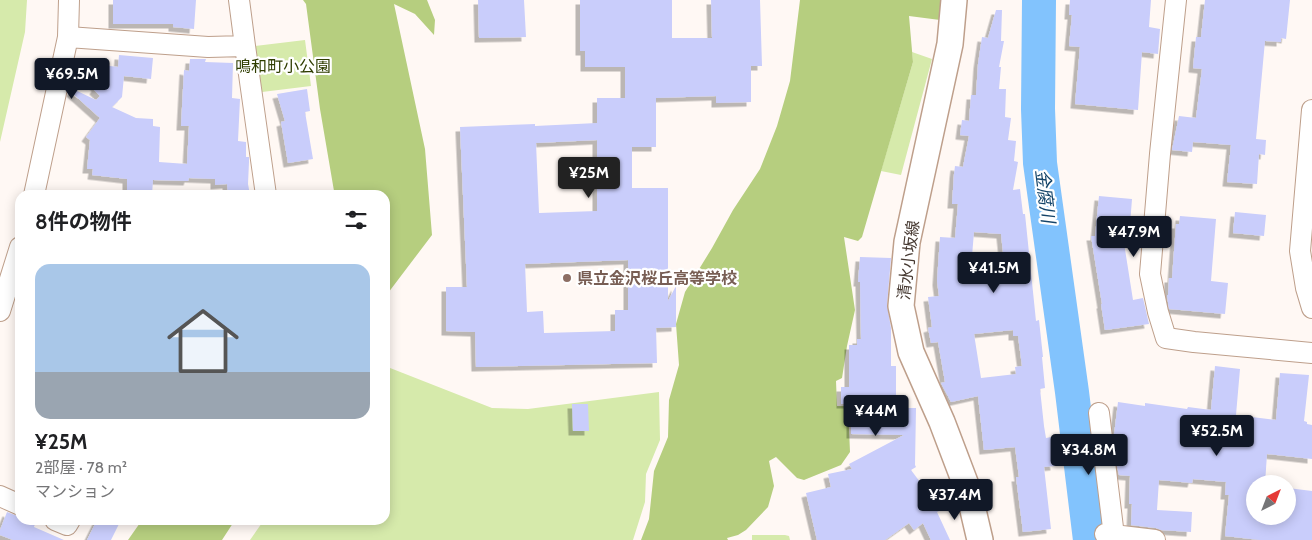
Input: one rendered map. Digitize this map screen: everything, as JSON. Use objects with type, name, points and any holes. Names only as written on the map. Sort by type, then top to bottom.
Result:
[{"type":"main road","name":"清水小坂線","points":[[954,0],[950,44],[908,242],[901,306],[911,352],[942,422],[969,493],[980,540]]},
{"type":"street","points":[[35,190],[68,37],[69,0]]},
{"type":"street","points":[[238,0],[265,190]]},
{"type":"street","points":[[1176,0],[1150,274],[1166,338],[1312,353]]},
{"type":"street","points":[[68,37],[208,47],[245,46]]},
{"type":"street","points":[[1312,110],[1300,251],[1306,288],[1312,308]]},
{"type":"street","points":[[0,311],[15,263]]},
{"type":"street","points":[[1099,413],[1109,535],[1155,540]]},
{"type":"street","points":[[0,496],[15,503]]},
{"type":"green space","points":[[0,0],[27,0],[25,32],[0,142]]},
{"type":"green space","points":[[303,0],[427,0],[435,20],[434,35],[415,14],[394,4],[425,149],[432,235],[390,290],[390,190],[334,190],[320,109],[306,4]]},
{"type":"green space","points":[[800,0],[941,0],[940,20],[909,16],[913,62],[862,237],[858,241],[844,237],[855,310],[842,378],[836,381],[837,406],[848,406],[850,452],[841,465],[804,480],[797,478],[776,457],[769,461],[774,486],[768,507],[746,530],[738,535],[727,538],[728,540],[641,540],[649,519],[654,471],[668,437],[669,400],[679,365],[676,324],[685,292],[733,210],[760,169],[777,126],[790,81]]},
{"type":"green space","name":"鳴和町小公園","points":[[305,40],[311,86],[262,92],[255,46]]},
{"type":"green space","points":[[912,52],[932,59],[901,175],[881,171],[913,62]]},
{"type":"green space","points":[[390,368],[492,408],[528,409],[659,392],[660,440],[646,474],[645,502],[633,540],[250,540],[260,525],[390,525]]},
{"type":"green space","points":[[138,525],[232,525],[222,540],[128,540]]},
{"type":"green space","points":[[752,535],[785,535],[789,536],[790,540],[752,540]]},
{"type":"building","points":[[113,0],[196,0],[194,29],[173,27],[173,24],[113,24]]},
{"type":"building","points":[[478,0],[524,0],[526,37],[479,38]]},
{"type":"building","points":[[580,0],[672,0],[672,38],[712,38],[711,0],[760,0],[762,66],[751,66],[751,102],[716,103],[716,96],[656,98],[656,147],[632,147],[632,188],[668,188],[668,301],[676,286],[676,327],[656,328],[657,363],[476,367],[475,332],[446,331],[446,287],[467,287],[460,127],[597,123],[597,98],[625,98],[625,67],[585,67],[585,51],[580,51]],"holes":[[[597,140],[597,211],[539,213],[536,143]],[[628,260],[628,310],[615,310],[615,331],[544,333],[543,311],[527,312],[525,264]]]},
{"type":"building","points":[[1070,0],[1151,0],[1149,27],[1160,29],[1158,54],[1142,52],[1138,110],[1075,104],[1080,47],[1069,46],[1072,15],[1069,15]]},
{"type":"building","points":[[1205,0],[1290,0],[1286,39],[1281,38],[1281,42],[1265,41],[1256,139],[1266,140],[1265,155],[1259,154],[1257,184],[1227,182],[1231,145],[1193,142],[1192,152],[1172,150],[1179,116],[1196,118],[1202,69],[1193,68],[1196,37],[1201,37]]},
{"type":"building","points":[[996,10],[1002,10],[1001,41],[1004,41],[999,67],[1001,67],[999,89],[1006,89],[1005,117],[1011,118],[1008,140],[1016,141],[1014,161],[1018,162],[1013,190],[1020,189],[1023,214],[1025,214],[1036,321],[1039,320],[1043,357],[1045,388],[1040,389],[1044,426],[1046,438],[1051,437],[1055,466],[1044,467],[1051,529],[1023,532],[1016,477],[1019,477],[1015,447],[984,450],[978,396],[951,402],[941,383],[945,382],[938,342],[931,343],[928,328],[932,327],[928,297],[939,296],[937,281],[940,237],[955,238],[958,204],[952,204],[955,166],[963,167],[969,136],[960,135],[962,120],[969,121],[971,95],[976,95],[982,37],[988,38]],"holes":[[[974,232],[1001,234],[1004,262],[971,268]],[[1013,330],[1013,336],[1018,336],[1022,366],[1015,367],[1016,374],[981,378],[974,334]]]},
{"type":"building","points":[[119,55],[153,58],[151,79],[124,76],[122,97],[112,107],[136,118],[153,119],[153,126],[160,127],[159,162],[187,164],[189,126],[181,126],[184,70],[189,71],[190,59],[206,59],[205,62],[233,63],[232,98],[240,99],[238,141],[246,142],[246,157],[249,157],[249,190],[228,190],[227,184],[215,185],[215,179],[189,178],[188,181],[153,180],[152,190],[127,190],[127,179],[92,175],[93,169],[87,169],[90,140],[86,137],[100,118],[71,92],[73,89],[96,100],[100,96],[94,90],[96,87],[93,84],[98,78],[92,73],[102,65],[118,67]]},
{"type":"building","points":[[307,89],[310,111],[305,112],[313,159],[288,163],[281,122],[285,121],[277,94]]},
{"type":"building","points":[[1099,196],[1132,199],[1130,225],[1121,224],[1133,300],[1143,298],[1149,324],[1105,330],[1091,236],[1095,236]]},
{"type":"building","points":[[1235,212],[1266,215],[1264,236],[1233,233]]},
{"type":"building","points":[[1180,216],[1216,219],[1211,281],[1228,283],[1225,314],[1169,309],[1167,295],[1169,278],[1172,278],[1176,224],[1179,224]]},
{"type":"building","points":[[860,257],[891,258],[887,305],[891,328],[891,366],[896,366],[896,396],[900,396],[900,408],[916,408],[916,467],[911,470],[941,510],[937,512],[950,540],[931,540],[923,523],[914,530],[909,523],[885,540],[817,540],[806,493],[831,487],[828,474],[852,469],[849,464],[904,435],[851,434],[851,404],[841,404],[841,387],[849,387],[849,345],[857,345],[857,339],[861,339],[860,282],[858,282]]},
{"type":"building","points":[[1215,366],[1240,369],[1236,415],[1276,420],[1280,373],[1309,375],[1304,421],[1312,425],[1312,459],[1267,454],[1266,475],[1246,475],[1246,525],[1296,525],[1296,489],[1312,491],[1312,540],[1260,540],[1225,536],[1229,495],[1225,495],[1226,482],[1193,479],[1192,483],[1159,480],[1157,510],[1192,512],[1191,532],[1131,525],[1132,504],[1129,504],[1130,476],[1119,475],[1117,466],[1119,436],[1114,435],[1118,402],[1145,406],[1145,403],[1187,409],[1188,407],[1211,410]]},
{"type":"building","points":[[572,404],[588,404],[589,431],[573,431]]},
{"type":"building","points":[[7,512],[15,515],[15,525],[35,525],[34,527],[64,540],[13,540],[0,535]]},
{"type":"building","points":[[94,525],[118,525],[111,540],[87,540]]},
{"type":"waterway","name":"金腐川","points":[[1039,0],[1038,109],[1040,163],[1072,392],[1090,540]]},
{"type":"place","name":"県立金沢桜丘高等学校","points":[[567,278]]}]
